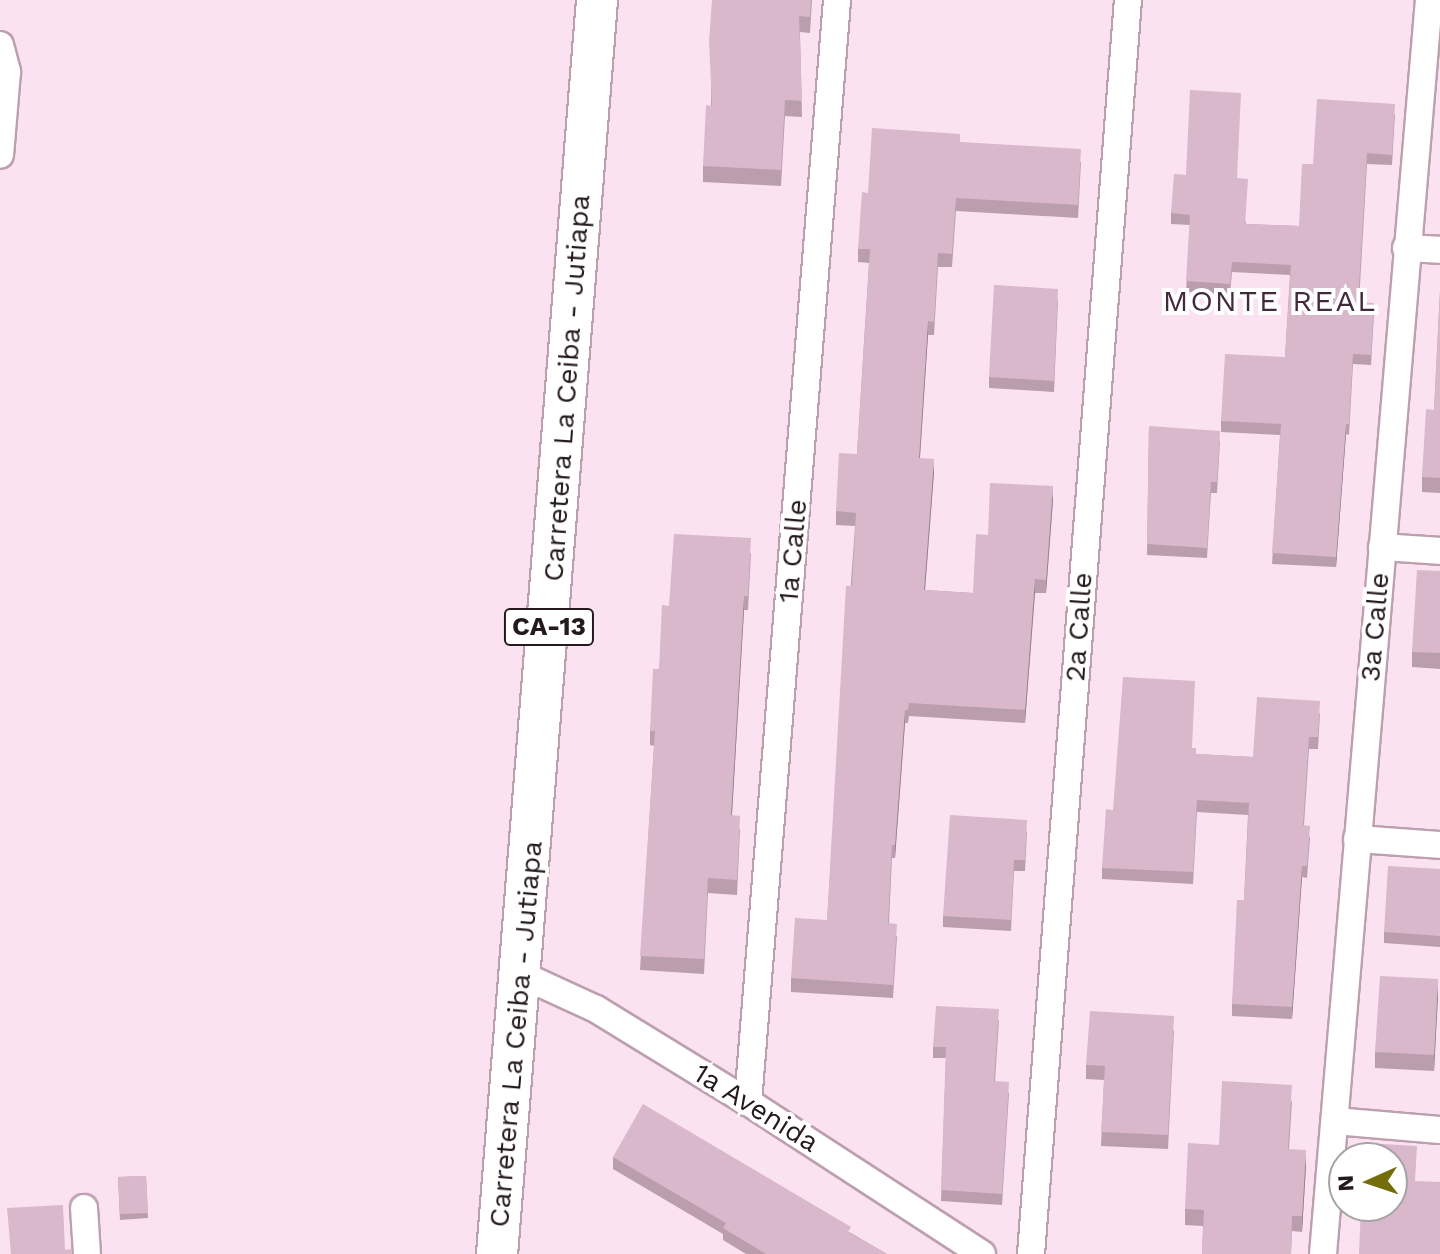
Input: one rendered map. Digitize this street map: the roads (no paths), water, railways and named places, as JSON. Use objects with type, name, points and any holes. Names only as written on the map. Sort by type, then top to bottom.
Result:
[{"type":"main road","name":"Carretera La Ceiba - Jutiapa","points":[[497,1254],[522,975],[597,0]]},
{"type":"street","name":"1a Calle","points":[[748,1102],[837,0]]},
{"type":"street","name":"2a Calle","points":[[1031,1254],[1128,0]]},
{"type":"street","name":"3a Calle","points":[[1323,1254],[1429,0]]},
{"type":"street","points":[[0,45],[7,72],[0,155]]},
{"type":"street","points":[[1406,248],[1440,250]]},
{"type":"street","points":[[1382,547],[1440,551]]},
{"type":"street","points":[[1357,839],[1440,845]]},
{"type":"street","name":"1a Avenida","points":[[522,975],[596,1009],[748,1102],[982,1254]]},
{"type":"street","points":[[1335,1121],[1440,1130]]},
{"type":"street","points":[[84,1208],[87,1254]]},
{"type":"district","name":"MONTE REAL","points":[[1270,301]]}]
